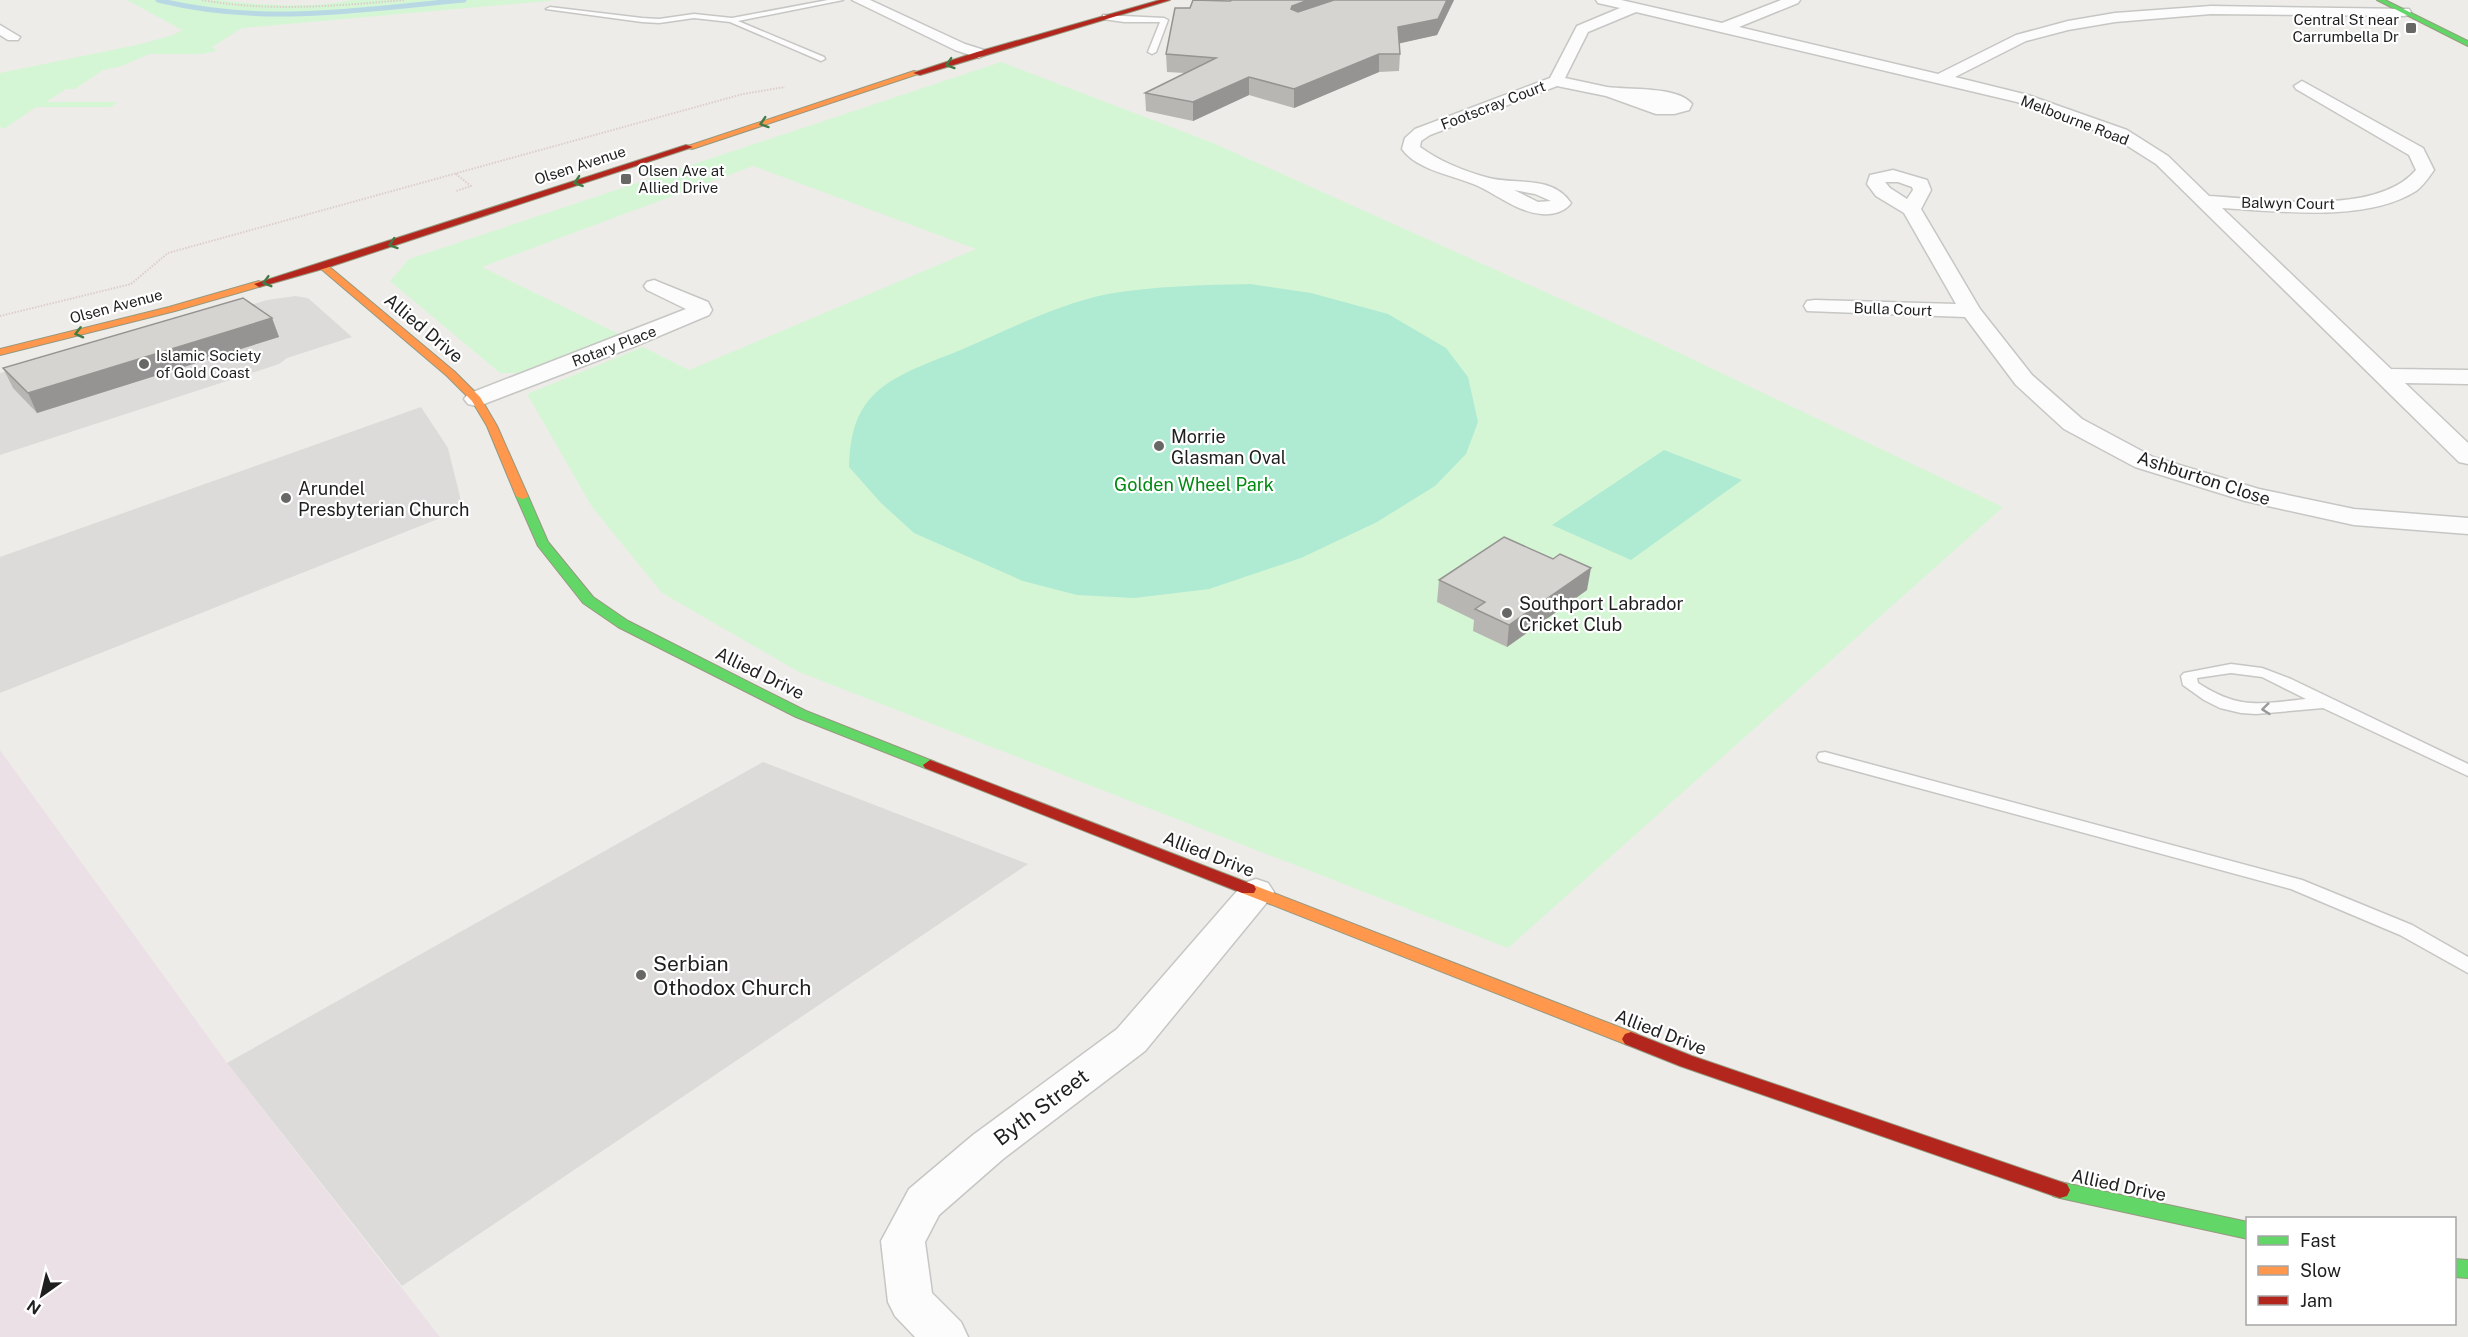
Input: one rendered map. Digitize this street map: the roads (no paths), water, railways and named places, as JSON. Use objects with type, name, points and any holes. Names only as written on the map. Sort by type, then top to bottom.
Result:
[{"type":"main road","points":[[809,93],[1124,0]]},
{"type":"main road","name":"Olsen Avenue","points":[[0,352],[172,309],[323,266],[979,53],[1167,0]]},
{"type":"main road","points":[[2380,0],[2468,44]]},
{"type":"main road","name":"Allied Drive","points":[[323,266],[451,374],[476,399],[492,426],[542,543],[588,600],[623,624],[801,714],[1686,1061],[2053,1189],[2246,1231]]},
{"type":"street","points":[[859,0],[960,47],[979,53]]},
{"type":"street","name":"Melbourne Road","points":[[1603,0],[2022,98],[2121,134],[2162,160],[2468,457]]},
{"type":"street","points":[[1724,28],[1793,0]]},
{"type":"street","name":"Footscray Court","points":[[1488,183],[1427,162],[1411,149],[1411,141],[1415,136],[1428,130],[1557,81],[1582,29],[1635,7]]},
{"type":"street","points":[[1940,79],[2020,39],[2104,16],[2201,8],[2404,12]]},
{"type":"street","points":[[1557,81],[1611,92]]},
{"type":"street","name":"Balwyn Court","points":[[2204,201],[2337,205],[2389,197],[2410,186],[2425,170],[2417,152],[2302,86]]},
{"type":"street","name":"Ashburton Close","points":[[1911,209],[1971,311],[2024,380],[2073,424],[2144,462],[2253,496],[2354,517],[2468,525]]},
{"type":"street","name":"Rotary Place","points":[[476,399],[625,342],[701,310],[700,307],[654,286]]},
{"type":"street","name":"Bulla Court","points":[[1815,306],[1971,311]]},
{"type":"street","points":[[2384,376],[2468,377]]},
{"type":"street","name":"Byth Street","points":[[945,1337],[911,1302],[903,1241],[924,1202],[988,1147],[1131,1040],[1256,892]]},
{"type":"lane","points":[[550,9],[642,20],[659,21],[694,16],[732,20],[839,0]]},
{"type":"lane","points":[[1106,17],[1124,20],[1167,20],[1152,51]]},
{"type":"lane","points":[[732,20],[821,59]]},
{"type":"lane","points":[[2324,703],[2300,704],[2263,711],[2238,709],[2207,698],[2191,685],[2189,676],[2212,669],[2254,670],[2289,681],[2324,703],[2392,733],[2468,771]]},
{"type":"lane","points":[[1825,757],[2296,884],[2406,930],[2468,966]]},
{"type":"waterway","points":[[158,0],[197,8],[273,14],[311,14],[464,0]]},
{"type":"place","name":"Central St near Carrumbella Dr","points":[[2411,28]]},
{"type":"place","name":"Olsen Ave at Allied Drive","points":[[626,179]]},
{"type":"place","name":"Islamic Society of Gold Coast","points":[[144,364]]},
{"type":"place","name":"Morrie Glasman Oval","points":[[1159,446]]},
{"type":"place","name":"Arundel Presbyterian Church","points":[[286,498]]},
{"type":"place","name":"Southport Labrador Cricket Club","points":[[1507,613]]},
{"type":"place","name":"Serbian Othodox Church","points":[[641,975]]},
{"type":"park label","name":"Golden Wheel Park","points":[[1194,484]]}]
